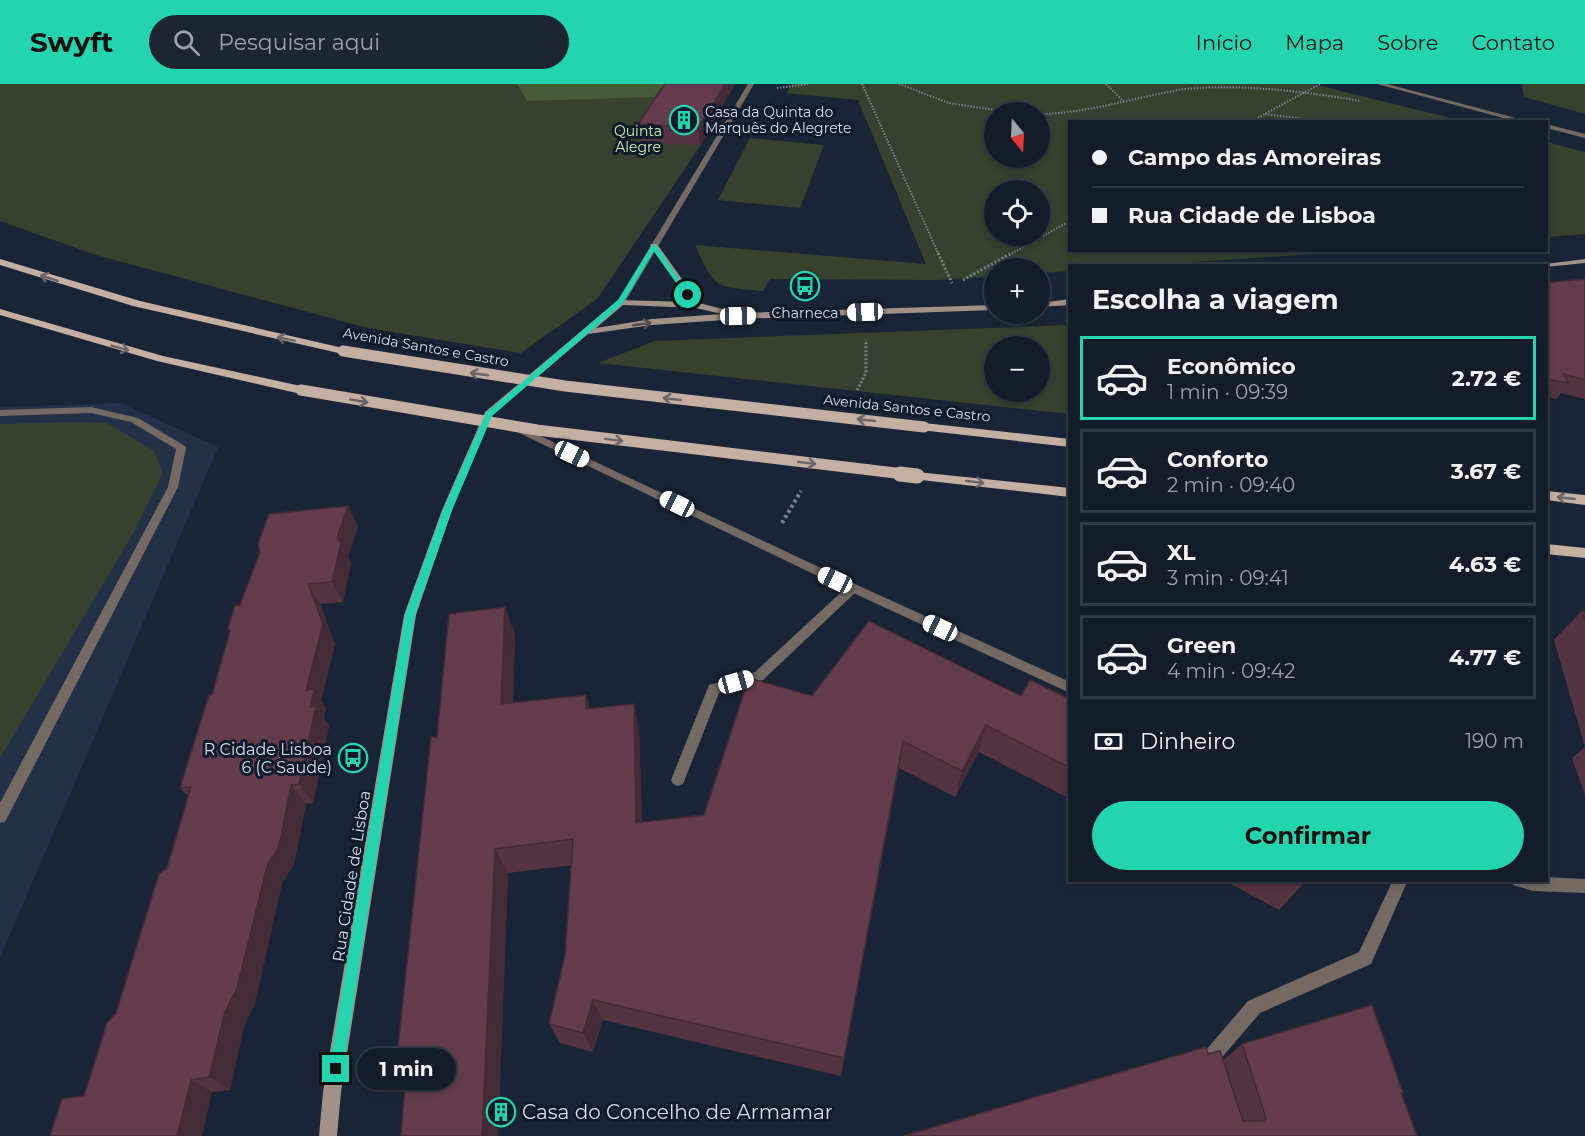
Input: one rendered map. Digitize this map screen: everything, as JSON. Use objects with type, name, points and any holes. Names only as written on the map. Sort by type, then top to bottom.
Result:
[{"type":"main road","name":"Avenida Santos e Castro","points":[[0,262],[99,293],[211,322],[344,351],[565,386],[1068,443]]},
{"type":"main road","points":[[0,312],[172,361],[301,390],[434,415],[548,432],[1068,493]]},
{"type":"main road","points":[[1548,495],[1585,500]]},
{"type":"main road","points":[[1551,549],[1585,554]]},
{"type":"street","points":[[738,316],[696,305],[621,302],[751,84]]},
{"type":"street","points":[[1380,84],[1520,120]]},
{"type":"street","points":[[1548,127],[1585,136]]},
{"type":"street","points":[[654,246],[696,305]]},
{"type":"street","points":[[1548,265],[1585,261]]},
{"type":"street","name":"Rua Cidade de Lisboa","points":[[328,1136],[332,1092],[410,615],[447,510],[488,414],[621,302]]},
{"type":"street","points":[[1050,304],[1068,302]]},
{"type":"street","points":[[584,332],[652,322],[738,316],[984,308]]},
{"type":"street","points":[[0,413],[91,410],[134,420],[181,448],[173,487],[0,817]]},
{"type":"street","points":[[488,414],[1068,687]]},
{"type":"street","points":[[678,780],[714,689],[759,676],[854,588]]},
{"type":"street","points":[[1209,1074],[1206,1063],[1254,1007],[1365,958],[1400,882]]},
{"type":"street","points":[[1526,882],[1585,886]]},
{"type":"path","points":[[786,86],[809,84]]},
{"type":"path","points":[[862,84],[954,285]]},
{"type":"path","points":[[899,84],[949,103],[984,108]]},
{"type":"path","points":[[1106,84],[1126,103]]},
{"type":"path","points":[[1254,120],[1320,84]]},
{"type":"path","points":[[1050,113],[1096,110],[1191,89],[1230,87],[1305,92],[1362,102]]},
{"type":"path","points":[[1264,114],[1312,120]]},
{"type":"path","points":[[963,280],[1068,222]]},
{"type":"shaded area","points":[[121,403],[218,447],[0,958],[0,407]]},
{"type":"green space","name":"Quinta Alegre","points":[[0,84],[734,84],[700,146],[597,299],[521,353],[368,328],[96,255],[0,221]]},
{"type":"green space","points":[[517,84],[664,84],[654,97],[527,101]]},
{"type":"green space","points":[[792,84],[1313,84],[1459,120],[1068,120],[1068,252],[1343,252],[1164,264],[1068,264],[1068,271],[1050,272],[1050,258],[984,258],[984,277],[938,280],[770,279],[763,291],[735,288],[719,283],[707,270],[695,245],[926,264],[858,100],[786,93]]},
{"type":"green space","points":[[1522,84],[1585,84],[1585,114],[1524,97]]},
{"type":"green space","points":[[750,138],[824,145],[800,208],[718,200]]},
{"type":"green space","points":[[1548,142],[1585,152],[1585,234],[1548,237]]},
{"type":"green space","points":[[1068,325],[1068,414],[598,363],[655,341]]},
{"type":"green space","points":[[107,423],[154,451],[163,473],[134,532],[0,758],[0,424]]},
{"type":"building","points":[[665,84],[725,84],[698,128],[638,124]]},
{"type":"building","points":[[1585,279],[1585,380],[1564,374],[1568,383],[1548,379],[1548,283]]},
{"type":"building","points":[[348,506],[337,538],[341,543],[332,582],[308,584],[323,624],[306,690],[314,689],[310,707],[316,706],[299,784],[291,785],[279,846],[267,866],[237,988],[225,1012],[209,1077],[191,1080],[177,1136],[50,1136],[62,1099],[84,1096],[107,1023],[116,1013],[159,874],[167,868],[191,787],[180,788],[209,695],[212,695],[235,606],[240,605],[260,552],[258,544],[269,514]]},
{"type":"building","points":[[505,607],[501,704],[586,695],[586,709],[634,704],[636,823],[704,815],[749,678],[812,696],[869,621],[1021,696],[1030,680],[1068,698],[1068,767],[986,725],[962,771],[903,741],[844,1058],[593,1000],[583,1033],[549,1024],[565,956],[573,839],[495,849],[482,1136],[401,1136],[408,1047],[398,1048],[431,737],[437,737],[449,614]]},
{"type":"building","points":[[1372,1005],[1417,1136],[903,1136],[1206,1047],[1208,1054],[1220,1051],[1243,1121],[1264,1121],[1266,1118],[1242,1044]]},
{"type":"place","name":"Casa da Quinta do Marquês do Alegrete","points":[[684,120]]},
{"type":"place","name":"Charneca","points":[[805,286]]},
{"type":"place","name":"R Cidade Lisboa 6 (C Saude)","points":[[353,758]]},
{"type":"place","name":"Casa do Concelho de Armamar","points":[[501,1112]]},
{"type":"route","points":[[336,1069],[410,615],[447,510],[488,414],[621,302],[654,246],[688,295]]}]
